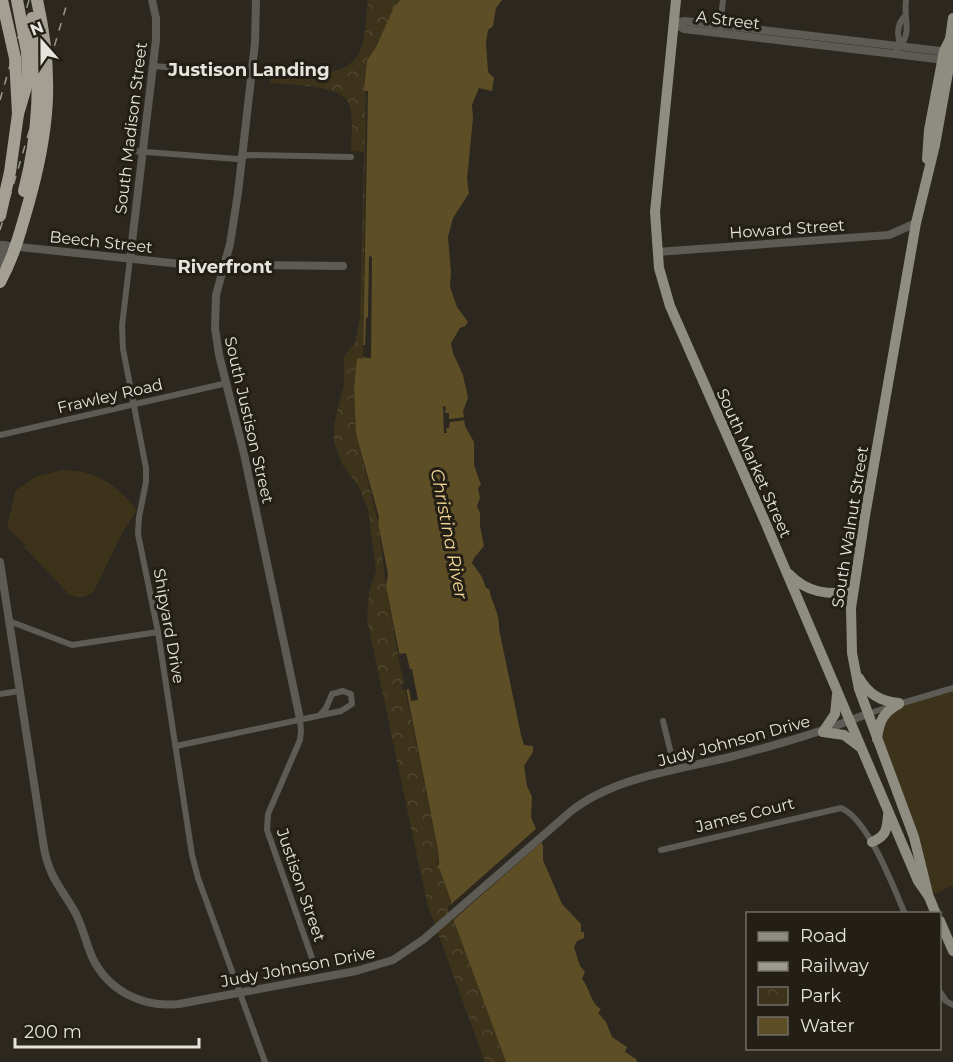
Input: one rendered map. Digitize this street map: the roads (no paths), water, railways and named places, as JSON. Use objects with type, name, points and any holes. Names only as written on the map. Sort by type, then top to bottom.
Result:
[{"type":"highway","points":[[2,0],[15,58],[18,114]]},
{"type":"highway","points":[[0,216],[12,160],[18,114],[28,80],[27,52],[16,0]]},
{"type":"highway","points":[[0,276],[35,142],[38,66],[29,0]]},
{"type":"highway","points":[[0,282],[14,256],[39,167],[45,133],[48,102],[47,66],[36,0]]},
{"type":"main road","name":"South Market Street","points":[[676,0],[655,221],[661,279],[672,313],[851,721],[918,881],[929,897],[935,912]]},
{"type":"main road","name":"South Walnut Street","points":[[929,897],[926,876],[914,837],[867,714],[855,670],[851,635],[853,592],[916,223],[935,145],[953,18]]},
{"type":"main road","points":[[785,569],[800,585],[808,589],[853,592]]},
{"type":"main road","points":[[855,670],[870,692],[889,703],[900,704]]},
{"type":"main road","points":[[837,691],[835,714],[823,732],[844,735],[862,748]]},
{"type":"main road","points":[[877,740],[882,717],[890,709],[900,704]]},
{"type":"main road","points":[[872,842],[886,833],[888,811]]},
{"type":"main road","points":[[941,925],[953,951]]},
{"type":"street","name":"South Madison Street","points":[[130,259],[153,66],[156,27],[152,0]]},
{"type":"street","name":"South Justison Street","points":[[256,0],[252,74],[233,227],[216,295],[214,322],[219,355],[237,421],[300,719]]},
{"type":"street","points":[[720,29],[723,0]]},
{"type":"street","points":[[894,54],[906,39],[908,23],[904,17],[906,0]]},
{"type":"street","name":"A Street","points":[[673,23],[683,21],[720,29],[894,54],[949,56]]},
{"type":"street","name":"A Street","points":[[720,29],[901,46],[949,56]]},
{"type":"street","points":[[153,66],[252,74]]},
{"type":"street","points":[[133,151],[237,159],[249,155],[351,157]]},
{"type":"street","name":"Howard Street","points":[[657,252],[889,235],[916,223]]},
{"type":"street","points":[[0,263],[3,245]]},
{"type":"street","name":"Beech Street","points":[[3,245],[130,259],[223,265],[343,266]]},
{"type":"street","name":"Shipyard Drive","points":[[130,259],[122,342],[146,468],[138,534],[158,632],[193,862],[265,1062]]},
{"type":"street","name":"Frawley Road","points":[[0,435],[227,383]]},
{"type":"street","name":"Judy Johnson Drive","points":[[0,562],[46,861],[56,884],[79,920],[93,958],[103,974],[126,994],[153,1004],[179,1004],[376,966],[407,952],[433,932],[575,807],[596,794],[675,770],[786,743],[823,732],[867,714]]},
{"type":"street","points":[[9,621],[72,645],[158,632]]},
{"type":"street","points":[[867,714],[953,688]]},
{"type":"street","points":[[0,694],[20,691]]},
{"type":"street","points":[[176,746],[320,715],[348,708],[353,701],[351,694],[343,691],[332,694],[320,715]]},
{"type":"street","name":"Justison Street","points":[[300,719],[300,740],[268,814],[267,830],[312,958]]},
{"type":"street","points":[[663,721],[675,770]]},
{"type":"street","name":"James Court","points":[[661,850],[835,807],[841,807],[849,812],[872,842]]},
{"type":"street","points":[[872,842],[904,912]]},
{"type":"street","points":[[941,995],[953,1005]]},
{"type":"water","name":"Christina River","points":[[400,0],[502,0],[496,8],[493,26],[488,30],[486,42],[488,72],[494,78],[492,91],[479,88],[472,105],[473,118],[467,179],[469,193],[453,218],[448,237],[450,287],[457,307],[468,322],[460,328],[451,343],[463,375],[468,398],[463,411],[465,426],[474,442],[474,465],[481,485],[478,488],[480,498],[477,506],[484,546],[472,563],[482,577],[486,588],[489,589],[497,613],[524,745],[533,746],[533,752],[524,766],[527,786],[532,797],[531,817],[543,846],[543,860],[562,904],[581,924],[581,932],[584,932],[584,938],[577,941],[574,947],[580,966],[585,972],[582,979],[595,1003],[601,1009],[598,1013],[606,1022],[612,1037],[627,1047],[625,1052],[637,1062],[506,1062],[451,913],[451,901],[437,867],[439,864],[438,850],[386,586],[388,574],[378,523],[379,517],[356,434],[354,389],[357,358],[363,359],[368,91],[364,91],[367,61],[394,7]]},
{"type":"railway","points":[[0,100],[29,0]]},
{"type":"railway","points":[[0,230],[68,0]]},
{"type":"district","name":"Justison Landing","points":[[249,70]]},
{"type":"district","name":"Riverfront","points":[[225,267]]}]
